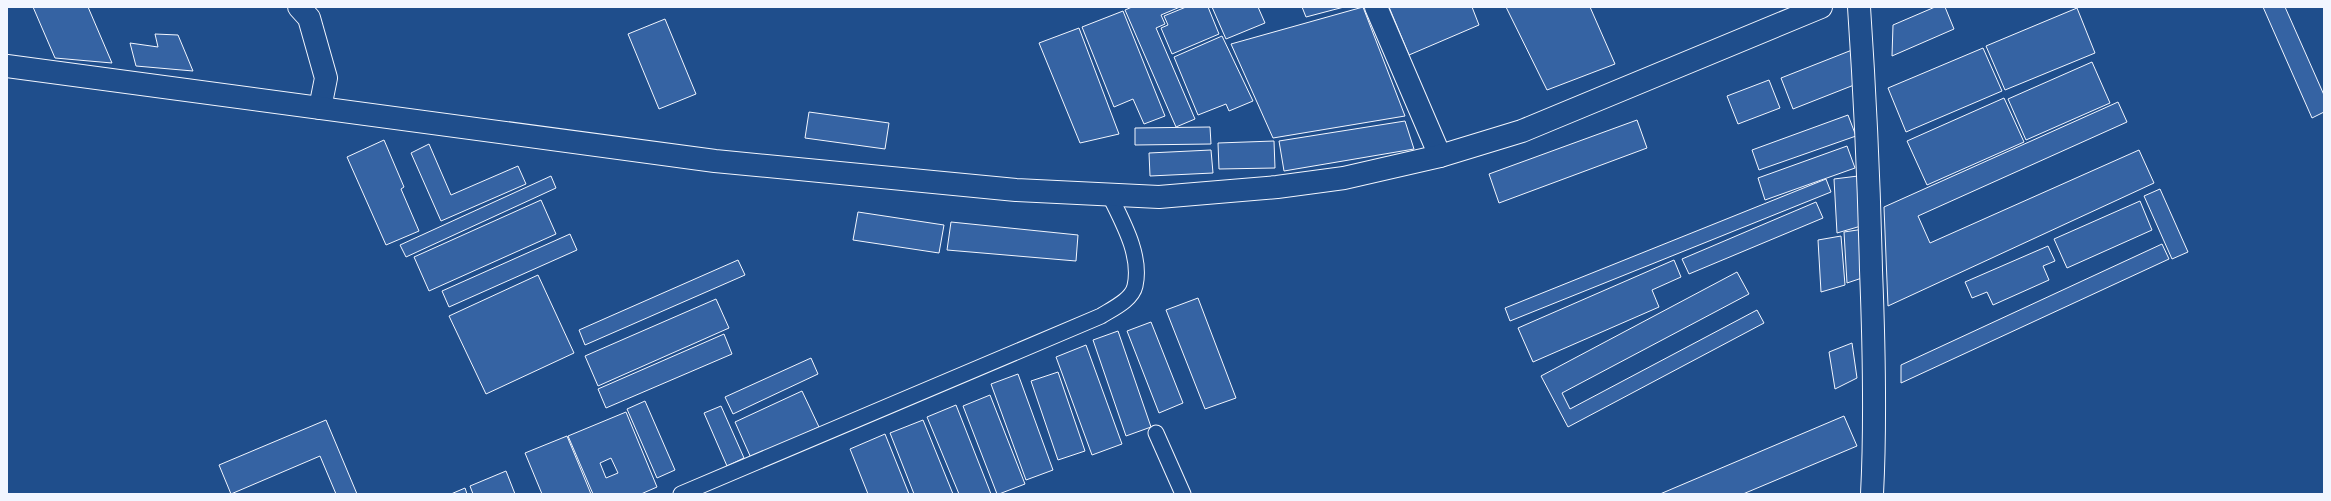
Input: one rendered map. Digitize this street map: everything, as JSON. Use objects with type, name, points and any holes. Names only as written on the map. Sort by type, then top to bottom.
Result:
[{"type":"street","points":[[299,7],[309,18],[326,78],[320,108]]},
{"type":"street","points":[[1376,7],[1440,156]]},
{"type":"street","points":[[7,66],[715,161],[1016,190],[1159,197],[1277,187],[1344,178],[1440,156],[1522,130],[1821,7]]},
{"type":"street","points":[[1859,7],[1867,126],[1872,298],[1875,437],[1872,494]]},
{"type":"lane","points":[[681,494],[1101,316],[1121,304],[1135,286],[1135,261],[1127,232],[1110,194]]},
{"type":"lane","points":[[1156,433],[1183,494]]},
{"type":"building","points":[[33,7],[88,7],[112,63],[55,58]]},
{"type":"building","points":[[1132,7],[1180,7],[1161,15],[1165,24],[1156,28],[1195,119],[1176,127],[1125,10]]},
{"type":"building","points":[[1186,7],[1208,7],[1219,34],[1172,54],[1161,28],[1168,25],[1164,16]]},
{"type":"building","points":[[1212,7],[1258,7],[1265,23],[1226,39]]},
{"type":"building","points":[[1302,7],[1344,7],[1306,17]]},
{"type":"building","points":[[1363,7],[1405,116],[1273,138],[1231,44]]},
{"type":"building","points":[[1389,7],[1472,7],[1479,25],[1409,55]]},
{"type":"building","points":[[1506,7],[1590,7],[1615,64],[1547,90]]},
{"type":"building","points":[[1935,7],[1945,7],[1954,29],[1892,56],[1893,25]]},
{"type":"building","points":[[2263,7],[2285,7],[2324,95],[2324,112],[2312,118]]},
{"type":"building","points":[[2077,8],[2095,53],[2005,90],[1986,46]]},
{"type":"building","points":[[1123,11],[1165,116],[1144,124],[1133,99],[1114,107],[1082,27]]},
{"type":"building","points":[[665,19],[696,94],[659,109],[628,34]]},
{"type":"building","points":[[1079,28],[1119,134],[1080,143],[1039,43]]},
{"type":"building","points":[[155,34],[178,35],[193,71],[136,66],[130,43],[158,47]]},
{"type":"building","points":[[1222,36],[1253,101],[1229,111],[1226,104],[1198,115],[1174,57]]},
{"type":"building","points":[[1983,48],[2002,91],[1906,132],[1888,88]]},
{"type":"building","points":[[1852,50],[1854,85],[1793,109],[1781,78]]},
{"type":"building","points":[[2092,62],[2110,103],[2026,140],[2008,99]]},
{"type":"building","points":[[1769,80],[1780,108],[1738,124],[1727,96]]},
{"type":"building","points":[[2004,98],[2024,142],[1927,185],[1907,141]]},
{"type":"building","points":[[2118,102],[2127,122],[1918,216],[1930,243],[2139,150],[2154,183],[1888,306],[1884,207]]},
{"type":"building","points":[[809,112],[889,123],[885,149],[805,138]]},
{"type":"building","points":[[1848,115],[1856,136],[1759,170],[1752,150]]},
{"type":"building","points":[[1637,120],[1647,148],[1499,203],[1489,174]]},
{"type":"building","points":[[1405,121],[1414,149],[1284,171],[1279,141]]},
{"type":"building","points":[[1210,127],[1211,144],[1135,145],[1135,128]]},
{"type":"building","points":[[384,140],[404,187],[401,189],[419,231],[386,245],[347,157]]},
{"type":"building","points":[[1274,141],[1275,168],[1219,169],[1218,143]]},
{"type":"building","points":[[429,144],[451,195],[518,166],[526,184],[441,221],[411,153]]},
{"type":"building","points":[[1847,146],[1855,168],[1765,200],[1758,178]]},
{"type":"building","points":[[1211,150],[1213,173],[1150,176],[1149,153]]},
{"type":"building","points":[[551,176],[556,188],[406,257],[400,245]]},
{"type":"building","points":[[1858,176],[1861,226],[1837,233],[1834,179]]},
{"type":"building","points":[[1826,179],[1831,192],[1510,321],[1505,308]]},
{"type":"building","points":[[2160,189],[2188,252],[2172,259],[2144,196]]},
{"type":"building","points":[[541,200],[556,234],[429,291],[414,257]]},
{"type":"building","points":[[2140,201],[2152,230],[2067,268],[2054,239]]},
{"type":"building","points":[[1816,202],[1823,218],[1689,274],[1682,259]]},
{"type":"building","points":[[858,212],[944,225],[939,253],[853,240]]},
{"type":"building","points":[[951,222],[1078,235],[1076,261],[947,250]]},
{"type":"building","points":[[1864,229],[1865,277],[1847,283],[1844,232]]},
{"type":"building","points":[[570,234],[577,250],[449,307],[442,291]]},
{"type":"building","points":[[1841,236],[1845,285],[1821,292],[1818,240]]},
{"type":"building","points":[[2162,244],[2169,259],[1901,383],[1901,365]]},
{"type":"building","points":[[2048,246],[2055,261],[2043,266],[2049,280],[1993,305],[1987,292],[1972,298],[1965,282]]},
{"type":"building","points":[[738,260],[745,275],[585,345],[579,330]]},
{"type":"building","points":[[1674,260],[1681,277],[1652,290],[1659,307],[1533,362],[1518,328]]},
{"type":"building","points":[[1737,272],[1749,294],[1562,393],[1570,409],[1757,310],[1764,323],[1568,427],[1541,376]]},
{"type":"building","points":[[538,275],[574,353],[486,394],[449,316]]},
{"type":"building","points":[[1198,298],[1236,398],[1205,409],[1166,310]]},
{"type":"building","points":[[716,299],[729,328],[598,386],[585,356]]},
{"type":"building","points":[[1151,322],[1183,403],[1159,413],[1127,331]]},
{"type":"building","points":[[1118,331],[1151,427],[1126,436],[1093,340]]},
{"type":"building","points":[[724,334],[732,354],[606,408],[598,389]]},
{"type":"building","points":[[1852,343],[1857,378],[1835,389],[1829,352]]},
{"type":"building","points":[[1086,345],[1122,444],[1092,455],[1056,357]]},
{"type":"building","points":[[811,358],[818,374],[733,414],[725,397]]},
{"type":"building","points":[[1058,372],[1085,451],[1058,460],[1031,381]]},
{"type":"building","points":[[1018,374],[1053,470],[1026,480],[991,384]]},
{"type":"building","points":[[802,391],[819,427],[751,458],[735,422]]},
{"type":"building","points":[[990,395],[1025,484],[999,494],[997,494],[963,406]]},
{"type":"building","points":[[645,401],[675,470],[657,478],[627,409]]},
{"type":"building","points":[[956,405],[991,494],[959,494],[927,417]]},
{"type":"building","points":[[721,406],[744,458],[727,466],[704,413]]},
{"type":"building","points":[[626,412],[657,487],[641,494],[593,494],[568,436]],"holes":[[[611,458],[618,473],[606,478],[600,463]]]},
{"type":"building","points":[[1844,416],[1857,446],[1743,494],[1660,494]]},
{"type":"building","points":[[326,420],[357,494],[336,494],[320,456],[231,494],[219,465]]},
{"type":"building","points":[[923,420],[953,494],[914,494],[890,433]]},
{"type":"building","points":[[885,434],[909,494],[868,494],[850,449]]},
{"type":"building","points":[[567,436],[591,494],[542,494],[525,453]]},
{"type":"building","points":[[506,471],[515,494],[473,494],[470,486]]},
{"type":"building","points":[[465,488],[467,494],[451,494]]}]
